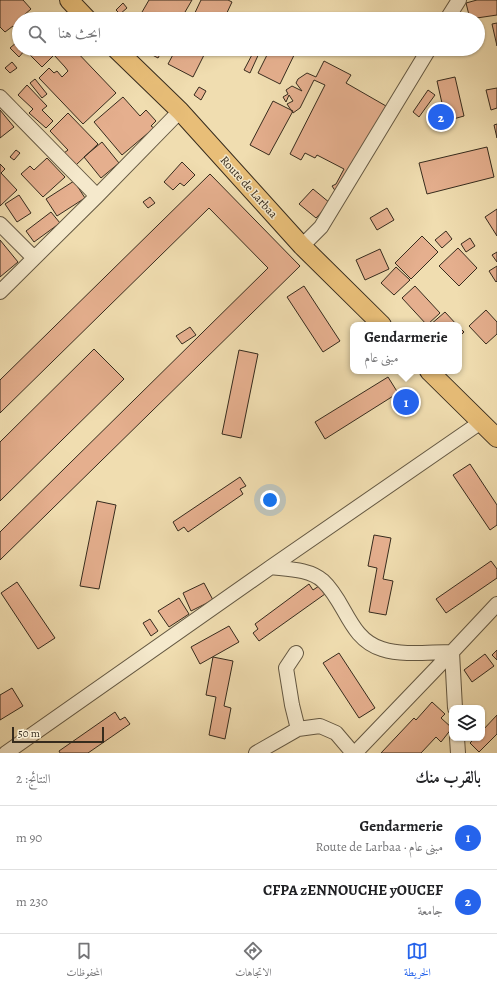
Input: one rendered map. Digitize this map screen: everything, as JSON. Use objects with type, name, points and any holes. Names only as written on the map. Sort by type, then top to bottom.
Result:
[{"type":"main road","points":[[69,0],[80,12]]},
{"type":"main road","name":"Route de Larbaa","points":[[123,56],[180,111],[302,246],[379,322]]},
{"type":"main road","points":[[432,374],[497,438]]},
{"type":"street","points":[[451,12],[459,0]]},
{"type":"street","points":[[302,246],[321,227],[425,56]]},
{"type":"street","points":[[0,97],[97,196]]},
{"type":"street","points":[[0,292],[180,111]]},
{"type":"street","points":[[0,224],[34,258]]},
{"type":"street","points":[[6,753],[481,422]]},
{"type":"street","points":[[271,567],[310,573],[323,581],[348,621],[362,638],[381,649],[404,654],[452,652]]},
{"type":"street","points":[[256,753],[298,730],[320,726],[336,733],[354,753],[497,604]]},
{"type":"street","points":[[452,652],[455,705]]},
{"type":"street","points":[[296,653],[286,668],[298,730]]},
{"type":"street","points":[[457,741],[458,753]]},
{"type":"building","points":[[0,0],[23,0],[31,9],[28,12],[12,12],[12,27],[5,32],[0,27]]},
{"type":"building","points":[[149,0],[192,0],[185,12],[142,12]]},
{"type":"building","points":[[201,0],[228,0],[232,2],[227,12],[195,12]]},
{"type":"building","points":[[477,0],[497,0],[497,15],[485,17],[485,12],[468,12],[466,3]]},
{"type":"building","points":[[123,3],[127,8],[122,12],[118,12],[116,10]]},
{"type":"building","points":[[497,23],[497,46],[492,24]]},
{"type":"building","points":[[31,56],[53,56],[42,67]]},
{"type":"building","points":[[55,56],[81,56],[116,93],[83,124],[39,78],[49,68],[54,73],[57,71],[62,77],[68,71]]},
{"type":"building","points":[[172,56],[204,56],[193,77],[168,64]]},
{"type":"building","points":[[251,56],[258,56],[250,73],[244,70]]},
{"type":"building","points":[[266,56],[294,56],[280,84],[258,73]]},
{"type":"building","points":[[324,61],[351,75],[346,83],[386,106],[340,198],[332,186],[336,184],[344,169],[317,155],[315,158],[305,153],[301,160],[290,154],[325,85],[314,80],[300,108],[293,113],[287,104],[293,101],[289,95],[286,102],[283,97],[288,94],[286,90],[292,86],[302,91],[296,83],[298,79],[307,73],[316,77]]},
{"type":"building","points":[[12,62],[17,68],[10,73],[5,68]]},
{"type":"building","points":[[455,77],[464,116],[446,121],[437,81]]},
{"type":"building","points":[[35,79],[47,94],[42,98],[30,83]]},
{"type":"building","points":[[27,85],[47,106],[42,110],[53,121],[46,128],[29,113],[33,109],[18,95]]},
{"type":"building","points":[[199,87],[206,91],[201,100],[194,95]]},
{"type":"building","points":[[497,88],[497,108],[491,110],[486,90]]},
{"type":"building","points":[[428,90],[435,95],[419,117],[413,112]]},
{"type":"building","points":[[123,97],[140,116],[146,110],[156,121],[151,126],[154,128],[122,155],[94,122]]},
{"type":"building","points":[[273,101],[293,111],[269,155],[250,145]]},
{"type":"building","points":[[0,110],[14,127],[0,138]]},
{"type":"building","points":[[68,113],[98,144],[76,165],[64,153],[68,150],[50,131]]},
{"type":"building","points":[[497,124],[497,138],[494,125]]},
{"type":"building","points":[[102,142],[119,163],[101,178],[84,157]]},
{"type":"building","points":[[487,147],[494,177],[427,194],[419,163]]},
{"type":"building","points":[[16,150],[20,153],[14,160],[10,157]]},
{"type":"building","points":[[47,158],[65,177],[43,197],[21,174],[30,166],[34,170]]},
{"type":"building","points":[[182,162],[195,175],[184,186],[180,183],[173,190],[164,182]]},
{"type":"building","points":[[0,164],[5,169],[1,173],[17,190],[0,206]]},
{"type":"building","points":[[210,174],[300,266],[0,560],[0,532],[268,268],[209,208],[0,413],[0,380]]},
{"type":"building","points":[[74,181],[85,198],[57,216],[46,199]]},
{"type":"building","points":[[313,189],[330,203],[316,218],[299,204]]},
{"type":"building","points":[[19,195],[31,213],[17,222],[5,204]]},
{"type":"building","points":[[150,197],[155,203],[148,208],[143,202]]},
{"type":"building","points":[[387,208],[394,220],[377,230],[370,218]]},
{"type":"building","points":[[497,209],[497,236],[485,217]]},
{"type":"building","points":[[51,212],[60,223],[34,242],[26,231]]},
{"type":"building","points":[[446,231],[452,239],[442,248],[435,240]]},
{"type":"building","points":[[422,236],[438,252],[411,279],[395,263]]},
{"type":"building","points":[[470,238],[475,246],[466,252],[461,244]]},
{"type":"building","points":[[0,240],[18,262],[0,277]]},
{"type":"building","points":[[458,248],[477,268],[459,286],[439,266]]},
{"type":"building","points":[[380,249],[389,269],[365,280],[356,260]]},
{"type":"building","points":[[497,252],[497,262],[492,255]]},
{"type":"building","points":[[497,266],[497,281],[496,282],[489,271]]},
{"type":"building","points":[[396,267],[410,280],[394,295],[381,283]]},
{"type":"building","points":[[304,286],[340,341],[323,352],[287,297]]},
{"type":"building","points":[[415,286],[440,313],[430,322],[424,322],[402,298]]},
{"type":"building","points":[[486,310],[497,322],[497,334],[486,344],[469,326]]},
{"type":"building","points":[[445,312],[454,322],[433,322]]},
{"type":"building","points":[[190,327],[196,335],[182,344],[176,336]]},
{"type":"building","points":[[94,349],[124,379],[0,501],[0,442]]},
{"type":"building","points":[[239,350],[258,354],[241,438],[222,434]]},
{"type":"building","points":[[388,377],[398,393],[325,439],[315,422]]},
{"type":"building","points":[[470,464],[497,505],[497,525],[490,530],[453,475]]},
{"type":"building","points":[[240,477],[246,486],[240,489],[243,494],[188,532],[184,527],[178,531],[173,522]]},
{"type":"building","points":[[97,501],[116,505],[99,589],[80,586]]},
{"type":"building","points":[[374,535],[391,538],[383,579],[393,581],[386,615],[369,612],[377,568],[368,566]]},
{"type":"building","points":[[491,561],[497,569],[497,578],[446,613],[436,599]]},
{"type":"building","points":[[17,582],[55,638],[38,649],[1,593]]},
{"type":"building","points":[[204,583],[213,600],[191,611],[183,593]]},
{"type":"building","points":[[309,584],[313,590],[319,586],[325,594],[259,641],[253,633],[258,629],[255,624]]},
{"type":"building","points":[[179,598],[189,614],[169,627],[158,611]]},
{"type":"building","points":[[150,619],[158,631],[151,636],[143,623]]},
{"type":"building","points":[[229,626],[239,642],[200,664],[191,647]]},
{"type":"building","points":[[497,650],[497,660],[492,655]]},
{"type":"building","points":[[339,653],[375,708],[359,718],[323,663]]},
{"type":"building","points":[[485,654],[494,666],[472,682],[464,670]]},
{"type":"building","points":[[213,657],[233,661],[224,706],[231,708],[225,739],[209,735],[216,697],[206,695]]},
{"type":"building","points":[[12,688],[23,706],[0,720],[0,695]]},
{"type":"building","points":[[432,702],[445,714],[441,718],[449,725],[449,732],[441,742],[436,737],[421,753],[381,753],[414,718],[416,720]]},
{"type":"building","points":[[115,712],[120,720],[125,717],[130,724],[88,753],[60,753],[59,751]]},
{"type":"building","points":[[497,715],[497,734],[479,752],[470,743],[472,741],[485,741],[485,728]]},
{"type":"place","name":"CFPA zENNOUCHE yOUCEF","points":[[441,117]]},
{"type":"place","name":"Gendarmerie","points":[[406,402]]}]
